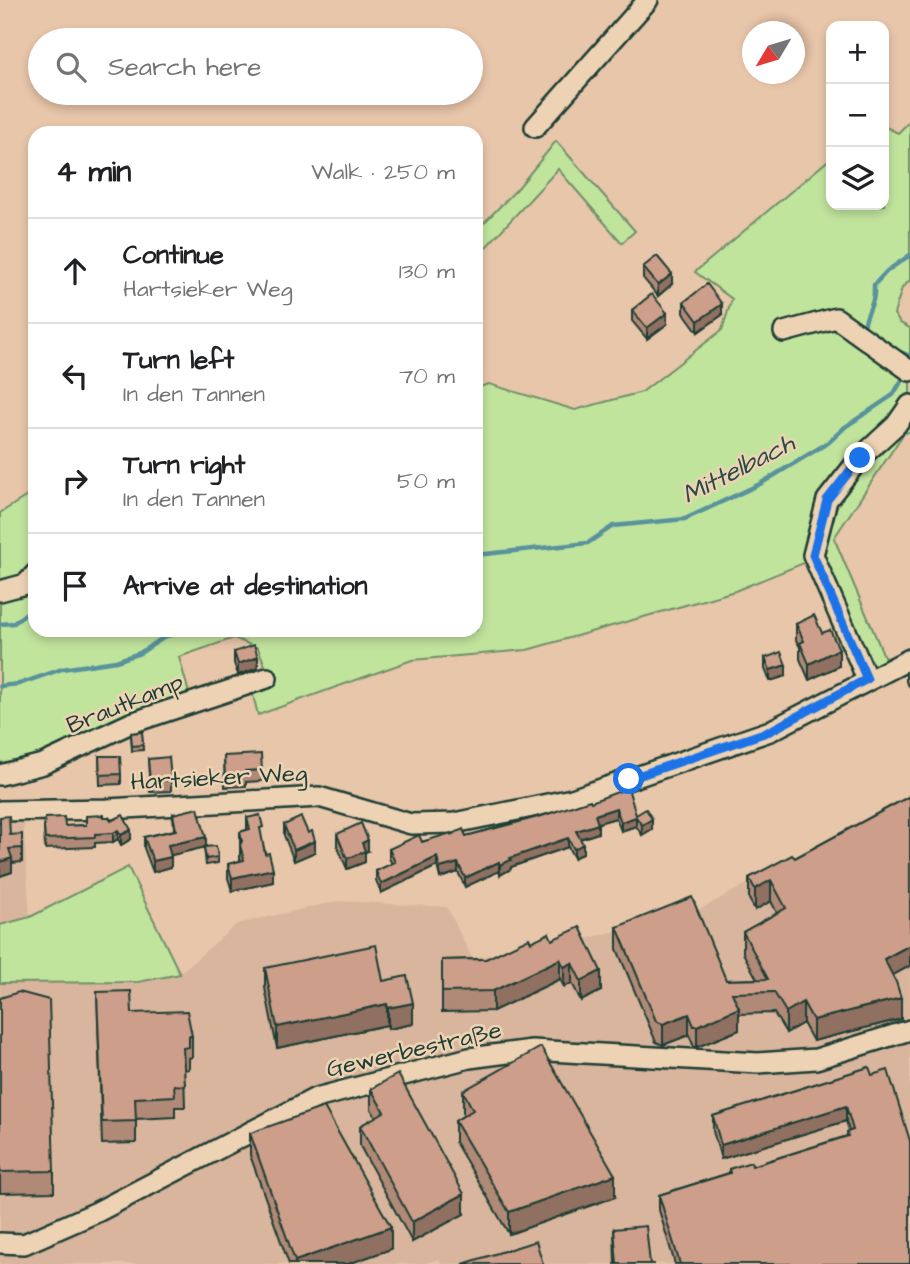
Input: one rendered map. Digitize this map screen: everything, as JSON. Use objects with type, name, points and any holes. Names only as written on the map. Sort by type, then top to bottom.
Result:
[{"type":"street","points":[[535,127],[648,0]]},
{"type":"street","points":[[784,332],[836,318],[907,369]]},
{"type":"street","points":[[867,679],[813,555],[827,500],[860,458],[896,425],[910,405]]},
{"type":"street","points":[[0,591],[28,582]]},
{"type":"street","name":"Hartsieker Weg","points":[[0,811],[108,809],[319,797],[411,824],[454,823],[572,799],[770,731],[910,659]]},
{"type":"street","name":"Brautkamp","points":[[0,775],[43,764],[131,723],[267,678]]},
{"type":"street","name":"Gewerbestraße","points":[[0,1243],[24,1244],[97,1212],[316,1098],[469,1058],[532,1050],[758,1063],[816,1059],[910,1030]]},
{"type":"shaded area","points":[[910,795],[910,1264],[441,1264],[439,1259],[423,1264],[0,1264],[0,983],[138,982],[179,974],[237,924],[338,901],[447,907],[472,958],[589,938],[699,910]]},
{"type":"shaded area","points":[[23,817],[30,918],[0,925],[0,818]]},
{"type":"green space","points":[[910,121],[910,280],[902,288],[894,314],[900,323],[910,328],[910,432],[904,433],[834,538],[887,663],[868,673],[811,560],[735,591],[527,650],[412,660],[258,715],[251,687],[271,680],[258,648],[234,638],[179,657],[190,697],[40,761],[0,771],[0,513],[28,495],[28,637],[483,637],[483,386],[489,384],[575,410],[642,392],[722,330],[732,299],[695,272],[826,162],[826,210],[889,210],[889,128],[898,133]]},
{"type":"green space","points":[[556,141],[635,231],[622,243],[558,169],[483,250],[483,224],[518,188]]},
{"type":"green space","points":[[128,867],[180,974],[138,982],[0,983],[0,925],[30,917]]},
{"type":"building","points":[[657,256],[672,274],[658,285],[643,267]]},
{"type":"building","points":[[707,284],[722,304],[698,321],[684,302]]},
{"type":"building","points":[[652,294],[667,313],[647,328],[632,310]]},
{"type":"building","points":[[814,615],[822,633],[830,630],[839,649],[809,664],[800,643],[804,641],[796,624]]},
{"type":"building","points":[[254,645],[258,657],[238,664],[234,652]]},
{"type":"building","points":[[781,652],[786,665],[770,670],[765,658]]},
{"type":"building","points":[[142,732],[143,745],[132,746],[131,733]]},
{"type":"building","points":[[261,754],[262,770],[245,771],[246,775],[225,776],[224,756]]},
{"type":"building","points":[[99,756],[120,756],[121,774],[100,775]]},
{"type":"building","points":[[169,757],[171,780],[150,781],[148,759]]},
{"type":"building","points":[[628,788],[636,815],[646,809],[652,819],[642,825],[636,817],[621,822],[616,808],[595,815],[598,824],[576,831],[583,844],[574,849],[568,838],[510,858],[511,860],[500,865],[499,862],[465,878],[458,863],[440,868],[437,857],[381,884],[376,871],[395,862],[389,849],[419,835],[422,842],[463,829],[466,836],[590,800],[591,802]]},
{"type":"building","points":[[910,796],[910,945],[884,959],[901,998],[813,1020],[803,1002],[786,1012],[774,992],[732,993],[739,1008],[697,1026],[694,1026],[689,1014],[663,1024],[656,1021],[617,927],[692,897],[726,980],[768,979],[743,932],[786,908],[771,880],[755,889],[749,878],[792,855],[795,858]]},
{"type":"building","points":[[198,808],[206,837],[168,845],[171,857],[153,861],[144,837],[176,830],[173,814]]},
{"type":"building","points":[[104,815],[111,821],[123,815],[131,830],[121,835],[118,830],[95,834],[95,837],[45,839],[45,818],[64,817],[65,826],[86,825],[86,816]]},
{"type":"building","points":[[260,815],[265,854],[269,853],[273,869],[232,878],[228,864],[244,860],[240,832],[250,829],[247,818]]},
{"type":"building","points":[[9,816],[10,835],[22,834],[22,848],[9,849],[12,858],[0,862],[0,817]]},
{"type":"building","points":[[301,817],[308,833],[312,831],[315,841],[294,850],[284,825]]},
{"type":"building","points":[[361,823],[368,840],[362,843],[365,851],[347,859],[337,834]]},
{"type":"building","points":[[216,846],[218,857],[206,859],[204,847]]},
{"type":"building","points":[[580,927],[601,971],[581,981],[572,963],[564,967],[560,959],[493,991],[442,992],[442,960],[486,959],[529,938],[531,942],[549,933],[552,940]]},
{"type":"building","points":[[376,945],[383,981],[407,976],[413,1003],[388,1008],[387,1004],[277,1027],[265,968]]},
{"type":"building","points":[[131,991],[132,1013],[187,1011],[192,1036],[189,1036],[189,1047],[183,1048],[185,1086],[174,1085],[175,1096],[135,1098],[136,1121],[102,1122],[97,992]]},
{"type":"building","points":[[19,992],[49,1000],[54,1171],[0,1172],[0,998]]},
{"type":"building","points":[[541,1047],[615,1175],[509,1212],[455,1121],[473,1110],[463,1091]]},
{"type":"building","points":[[869,1067],[872,1075],[888,1070],[910,1141],[910,1264],[680,1264],[659,1195],[730,1173],[729,1169],[751,1162],[752,1166],[848,1136],[847,1132],[853,1130],[846,1106],[721,1145],[713,1116]]},
{"type":"building","points":[[398,1074],[464,1194],[412,1222],[360,1126],[384,1112],[371,1089]]},
{"type":"building","points":[[324,1107],[391,1227],[295,1261],[250,1133]]},
{"type":"building","points":[[646,1226],[650,1264],[617,1264],[614,1229]]},
{"type":"building","points":[[536,1241],[543,1264],[463,1264]]},
{"type":"waterway","points":[[868,330],[864,326],[872,303],[874,285],[887,271],[910,255]]},
{"type":"waterway","points":[[898,351],[910,356]]},
{"type":"waterway","name":"Mittelbach","points":[[483,554],[588,543],[613,526],[685,519],[760,484],[829,442],[845,427],[893,395],[905,375]]},
{"type":"waterway","points":[[0,624],[14,623],[28,612]]},
{"type":"waterway","name":"Mittelbach","points":[[0,686],[19,684],[62,669],[116,661],[140,653],[164,637]]},
{"type":"route","points":[[629,779],[770,731],[867,679],[813,555],[827,500],[860,458]]}]
